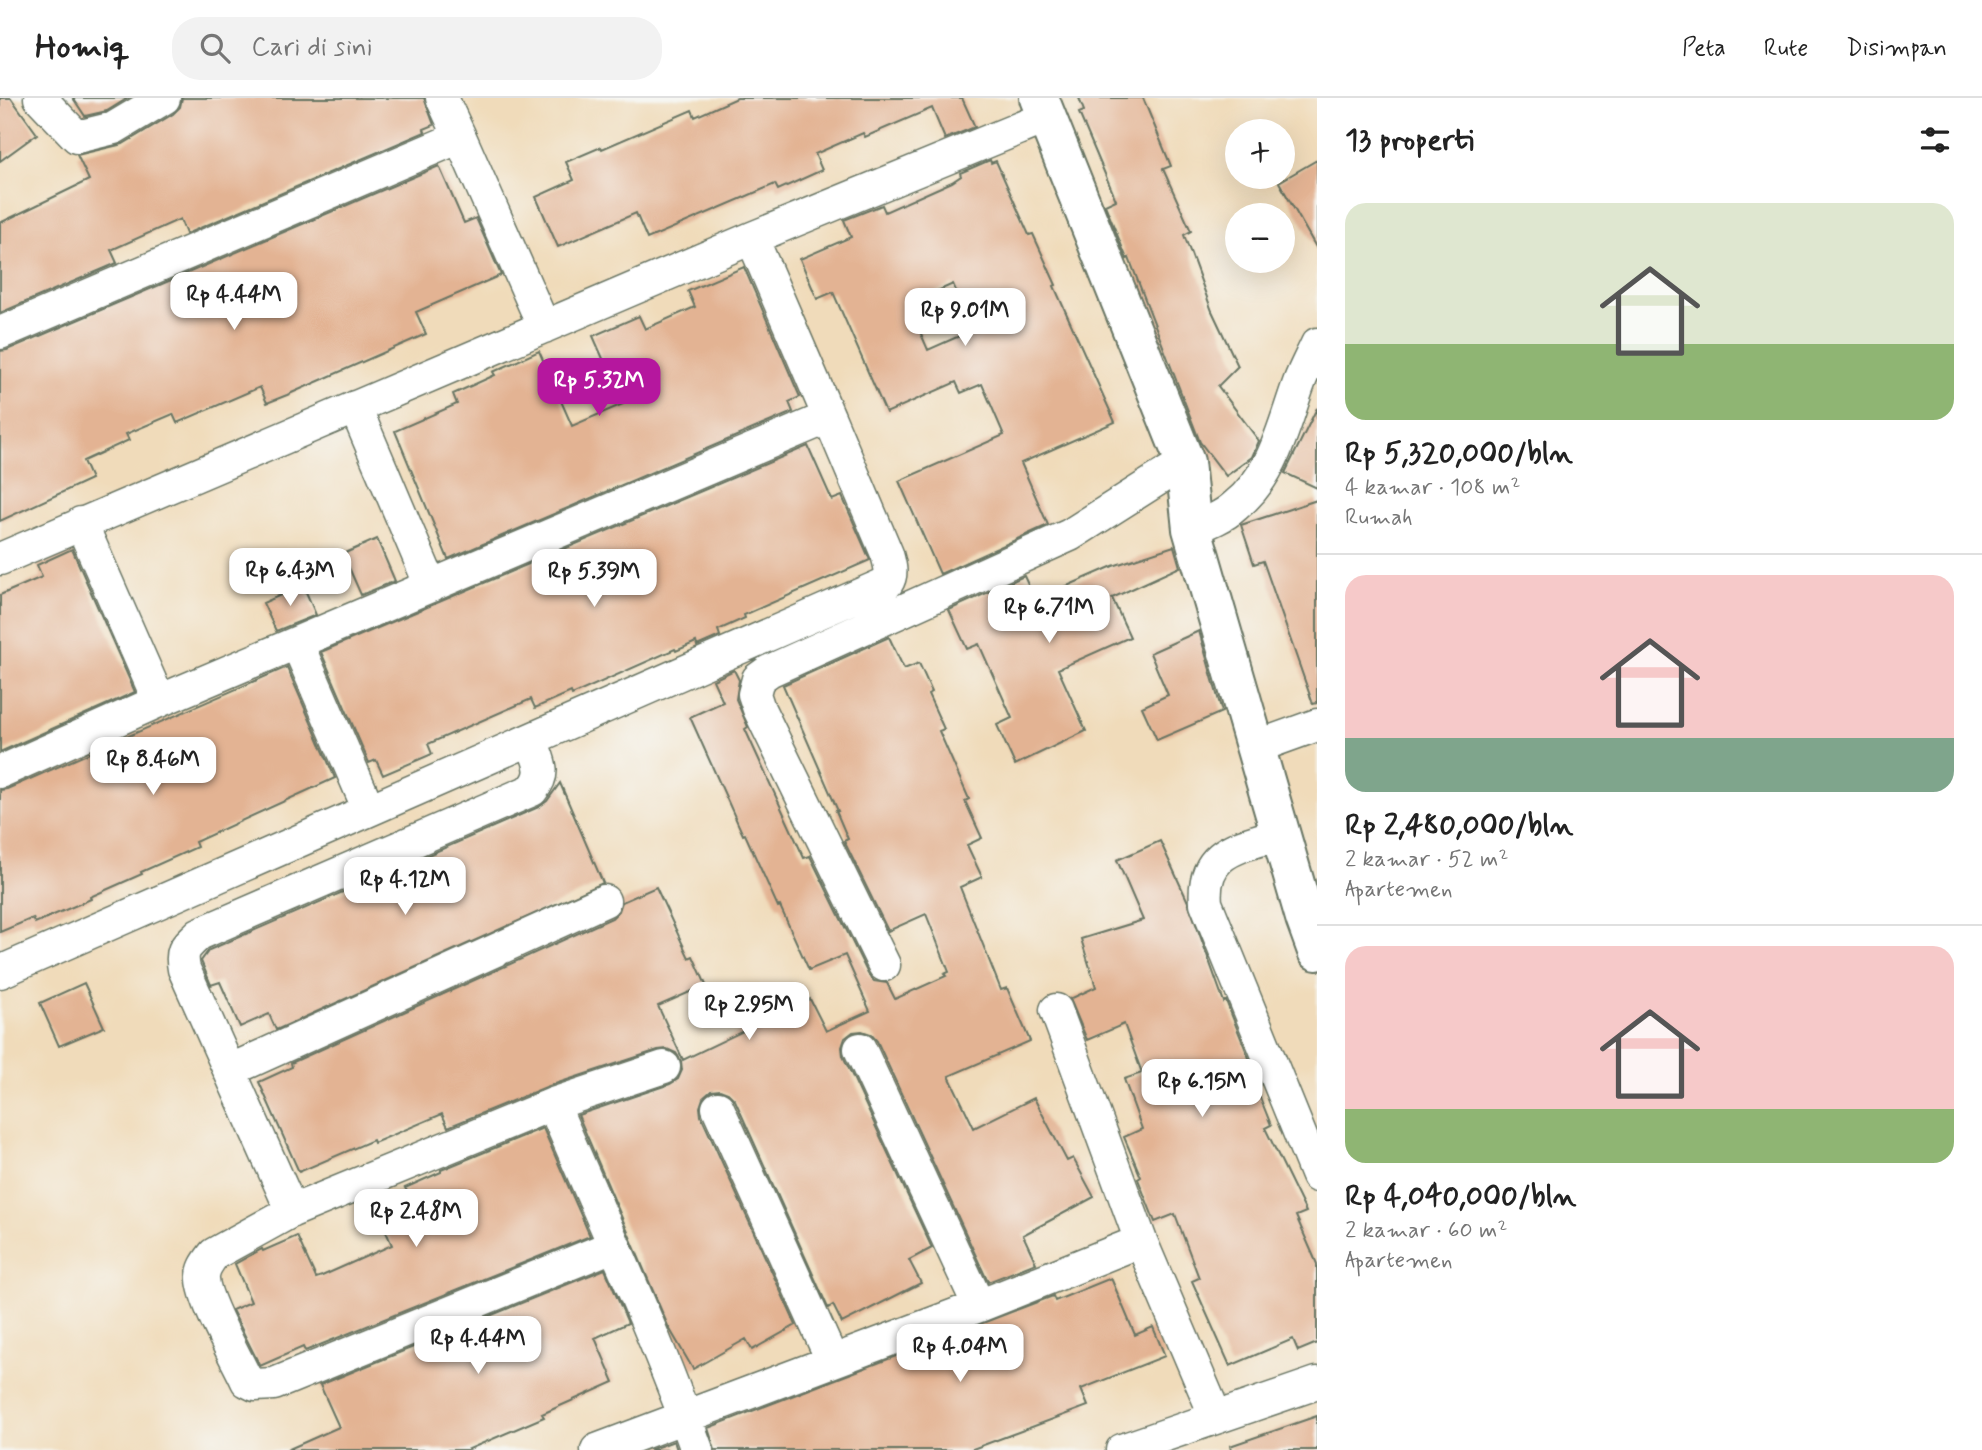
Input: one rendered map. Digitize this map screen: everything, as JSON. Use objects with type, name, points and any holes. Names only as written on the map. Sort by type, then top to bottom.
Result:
[{"type":"street","points":[[40,98],[69,131],[83,137],[114,128],[164,98]]},
{"type":"street","points":[[442,98],[544,327]]},
{"type":"street","points":[[0,559],[752,238],[1043,108],[1185,462],[1192,529],[1305,918],[1317,951]]},
{"type":"street","points":[[0,333],[460,137]]},
{"type":"street","points":[[0,972],[887,583],[891,567],[887,554],[752,238]]},
{"type":"street","points":[[1192,529],[1220,517],[1254,489],[1283,433],[1299,382],[1317,344]]},
{"type":"street","points":[[355,407],[431,586]]},
{"type":"street","points":[[0,772],[159,701],[829,417]]},
{"type":"street","points":[[884,965],[759,709],[754,694],[758,679],[769,671],[1070,535],[1185,462]]},
{"type":"street","points":[[81,523],[159,701]]},
{"type":"street","points":[[297,643],[369,810]]},
{"type":"street","points":[[1256,747],[1317,725]]},
{"type":"street","points":[[292,1211],[184,969],[184,948],[199,934],[532,790],[540,780],[541,768],[531,740]]},
{"type":"street","points":[[1282,833],[1228,851],[1217,858],[1209,869],[1204,885],[1206,903],[1317,1176]]},
{"type":"street","points":[[231,1070],[604,901]]},
{"type":"street","points":[[1056,1010],[1141,1241],[1216,1417]]},
{"type":"street","points":[[860,1049],[979,1306]]},
{"type":"street","points":[[613,1247],[274,1384],[255,1385],[247,1381],[206,1293],[202,1277],[205,1266],[214,1254],[292,1211],[553,1104],[664,1067]]},
{"type":"street","points":[[553,1104],[686,1418],[697,1450]]},
{"type":"street","points":[[718,1108],[832,1360]]},
{"type":"street","points":[[597,1450],[979,1306],[1141,1241]]},
{"type":"street","points":[[1122,1450],[1317,1383]]},
{"type":"building","points":[[0,98],[11,98],[37,134],[0,161]]},
{"type":"building","points":[[73,98],[128,98],[107,111],[85,116]]},
{"type":"building","points":[[182,98],[424,98],[434,125],[424,129],[425,132],[186,234],[180,219],[111,250],[117,263],[0,313],[0,223],[89,180],[77,155],[123,144],[173,114],[180,107]]},
{"type":"building","points":[[737,98],[962,98],[975,127],[945,139],[932,108],[865,137],[863,133],[815,154],[822,170],[778,190],[775,184],[647,239],[636,213],[558,247],[536,197],[574,180],[566,162],[692,110],[695,117]]},
{"type":"building","points":[[1079,98],[1143,98],[1171,166],[1163,169],[1191,231],[1184,235],[1212,311],[1238,366],[1218,386],[1259,441],[1252,457],[1226,476],[1200,442],[1129,258],[1127,259],[1105,205],[1116,200],[1079,113],[1084,111]]},
{"type":"building","points":[[990,160],[991,163],[996,161],[1029,235],[1033,234],[1115,422],[1021,463],[1048,525],[940,574],[899,481],[1004,435],[982,384],[961,393],[956,382],[886,413],[833,292],[817,299],[800,259],[851,237],[844,220],[882,205],[885,212],[952,182],[961,176],[960,173]],"holes":[[[953,284],[973,330],[928,350],[908,304]]]},
{"type":"building","points":[[1317,160],[1317,249],[1295,210],[1295,203],[1291,203],[1283,189],[1295,189],[1295,173]]},
{"type":"building","points":[[439,166],[464,223],[476,218],[501,275],[416,312],[426,334],[287,395],[267,403],[260,387],[177,423],[173,414],[126,434],[129,440],[83,461],[91,479],[0,521],[0,351]]},
{"type":"building","points":[[744,267],[800,397],[789,402],[793,412],[448,559],[395,431],[457,404],[453,394],[539,351],[572,426],[623,404],[593,336],[639,316],[645,329],[695,307],[688,291]]},
{"type":"building","points":[[1317,408],[1317,488],[1285,473]]},
{"type":"building","points":[[808,446],[832,500],[842,496],[870,560],[744,615],[745,618],[718,630],[720,636],[697,646],[696,642],[676,651],[675,649],[572,695],[571,692],[535,708],[531,699],[428,744],[432,754],[383,775],[376,760],[369,763],[321,652]]},
{"type":"building","points":[[1317,500],[1317,703],[1313,704],[1263,561],[1254,564],[1241,525]]},
{"type":"building","points":[[377,539],[395,581],[361,595],[343,554]]},
{"type":"building","points":[[1174,546],[1180,567],[1112,598],[1130,637],[1058,669],[1086,731],[1015,765],[997,725],[1012,718],[979,644],[967,649],[949,610],[1024,576],[1035,600],[1113,566]]},
{"type":"building","points":[[72,549],[135,692],[0,752],[0,595],[42,577],[37,565]]},
{"type":"building","points":[[303,585],[316,615],[276,631],[263,603]]},
{"type":"building","points":[[1199,631],[1222,712],[1157,740],[1142,707],[1168,695],[1150,653]]},
{"type":"building","points":[[889,637],[904,669],[919,663],[932,692],[928,694],[944,729],[939,731],[969,799],[965,801],[982,838],[967,845],[982,877],[960,887],[1001,990],[1007,988],[1030,1041],[949,1076],[974,1128],[1034,1098],[1067,1161],[1073,1158],[1094,1197],[1023,1235],[1036,1263],[988,1282],[877,1041],[871,1034],[862,1031],[853,1032],[845,1038],[843,1056],[932,1248],[909,1260],[921,1283],[842,1323],[833,1305],[828,1308],[735,1100],[720,1090],[711,1091],[703,1098],[701,1116],[796,1325],[752,1350],[746,1339],[693,1369],[668,1326],[578,1115],[678,1079],[682,1070],[676,1053],[667,1049],[658,1050],[546,1087],[448,1127],[442,1114],[299,1172],[259,1082],[292,1067],[291,1063],[612,918],[619,911],[622,902],[656,887],[689,958],[693,956],[706,985],[658,1006],[683,1060],[810,999],[826,1031],[870,1011],[845,955],[809,970],[745,834],[743,835],[690,717],[723,702],[713,680],[734,670],[739,680],[736,699],[748,727],[745,729],[804,858],[810,856],[868,974],[874,981],[887,983],[895,999],[946,976],[944,974],[949,972],[926,914],[888,931],[844,841],[848,839],[838,811],[783,685]]},
{"type":"building","points":[[287,667],[335,778],[195,842],[197,847],[90,897],[91,899],[35,923],[33,918],[0,932],[0,790]]},
{"type":"building","points":[[560,783],[603,883],[276,1030],[269,1014],[240,1027],[220,982],[211,985],[201,961],[209,950],[539,807]]},
{"type":"building","points":[[1160,841],[1188,902],[1224,1002],[1226,1001],[1257,1078],[1253,1080],[1271,1125],[1265,1128],[1306,1212],[1296,1216],[1317,1264],[1317,1343],[1298,1351],[1293,1339],[1230,1366],[1192,1281],[1199,1278],[1175,1214],[1155,1222],[1138,1179],[1141,1177],[1124,1137],[1142,1129],[1124,1079],[1142,1073],[1124,1024],[1087,1040],[1070,999],[1096,987],[1081,939],[1143,920],[1117,860]]},
{"type":"building","points":[[84,983],[104,1027],[59,1046],[40,1003]]},
{"type":"building","points":[[543,1128],[590,1236],[305,1351],[303,1347],[260,1366],[232,1310],[251,1302],[235,1264],[262,1249],[263,1251],[297,1236],[316,1278],[322,1276],[392,1245],[374,1205],[407,1191],[405,1188],[441,1170]]},
{"type":"building","points":[[605,1269],[628,1323],[595,1338],[614,1382],[542,1414],[544,1417],[467,1450],[287,1450],[339,1427],[320,1385]]},
{"type":"building","points":[[1111,1278],[1135,1335],[1153,1327],[1165,1356],[1081,1389],[1088,1406],[970,1450],[715,1450],[708,1428],[1053,1296],[1055,1301]]},
{"type":"building","points":[[1317,1416],[1317,1450],[1231,1450],[1230,1446]]},
{"type":"building","points":[[674,1441],[677,1450],[649,1450]]}]
